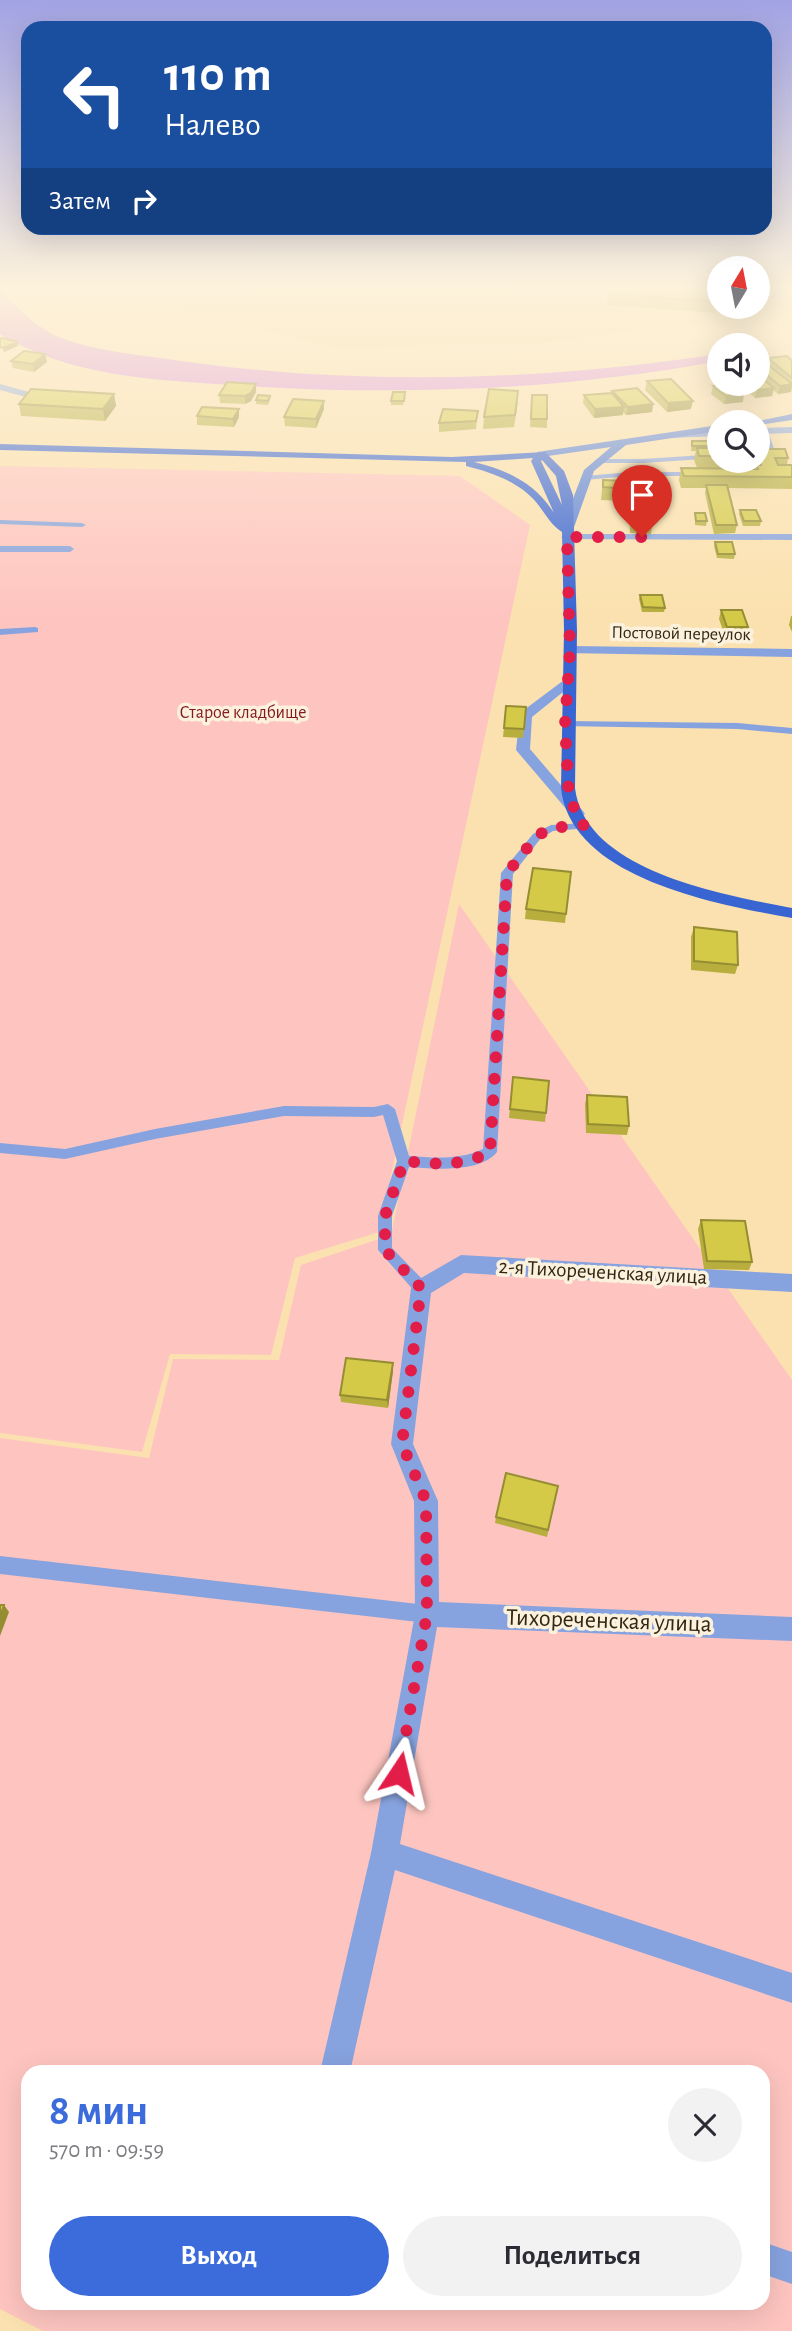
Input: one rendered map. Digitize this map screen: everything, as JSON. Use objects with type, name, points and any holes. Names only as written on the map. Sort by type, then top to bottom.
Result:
[{"type":"main road","points":[[770,425],[791,418]]},
{"type":"main road","points":[[0,447],[452,460],[541,454],[707,432]]},
{"type":"main road","points":[[567,533],[585,478],[598,461],[625,441]]},
{"type":"main road","points":[[541,454],[536,461],[567,533]]},
{"type":"main road","points":[[541,454],[553,461],[562,477],[567,495],[570,650],[565,724],[569,799],[581,820],[625,864],[716,899],[792,913]]},
{"type":"main road","points":[[452,460],[485,467],[507,476],[535,494],[553,522],[567,533]]},
{"type":"street","points":[[32,396],[37,397]]},
{"type":"street","points":[[770,429],[792,430]]},
{"type":"street","points":[[567,533],[792,537]]},
{"type":"street","name":"Постовой переулок","points":[[570,650],[792,653]]},
{"type":"street","points":[[568,681],[525,716],[523,750],[581,820]]},
{"type":"street","name":"2-я Тихореченская улица","points":[[421,1288],[461,1264],[792,1283]]},
{"type":"street","points":[[337,2065],[385,1853],[427,1614],[426,1501],[402,1444],[421,1288]]},
{"type":"street","name":"Тихореченская улица","points":[[427,1614],[792,1629]]},
{"type":"street","points":[[385,1853],[792,1988]]},
{"type":"street","points":[[770,2260],[792,2268]]},
{"type":"lane","points":[[598,461],[707,457]]},
{"type":"lane","points":[[585,478],[630,474],[712,474]]},
{"type":"lane","points":[[0,522],[82,525]]},
{"type":"lane","points":[[0,549],[70,549]]},
{"type":"lane","points":[[0,632],[35,630]]},
{"type":"lane","points":[[565,724],[738,726],[792,731]]},
{"type":"lane","points":[[404,1161],[448,1165],[472,1161],[490,1152],[507,873],[537,836],[551,828],[581,820]]},
{"type":"lane","points":[[0,1148],[65,1154],[155,1134],[284,1111],[374,1112],[388,1109],[404,1161],[385,1216],[385,1250],[421,1288]]},
{"type":"lane","points":[[0,1565],[427,1614]]},
{"type":"green space","name":"Старое кладбище","points":[[0,466],[460,476],[530,525],[379,1232],[295,1258],[271,1355],[170,1354],[142,1452],[0,1433]]},
{"type":"green space","points":[[459,904],[792,1380],[792,2331],[43,2331],[0,2309],[0,1438],[149,1458],[173,1359],[279,1360],[301,1265],[391,1235]]},
{"type":"building","points":[[26,396],[113,396],[103,409],[19,404]]},
{"type":"building","points":[[258,396],[270,396],[268,401],[256,400]]},
{"type":"building","points":[[392,396],[405,396],[404,401],[391,401]]},
{"type":"building","points":[[488,396],[517,396],[515,415],[484,417]]},
{"type":"building","points":[[532,396],[547,396],[547,419],[531,419]]},
{"type":"building","points":[[585,396],[614,396],[624,407],[595,409]]},
{"type":"building","points":[[617,396],[645,396],[653,404],[628,407]]},
{"type":"building","points":[[661,396],[688,396],[693,401],[668,403]]},
{"type":"building","points":[[293,399],[324,401],[316,419],[284,417]]},
{"type":"building","points":[[202,407],[239,409],[233,419],[197,416]]},
{"type":"building","points":[[443,409],[478,411],[476,421],[439,423]]},
{"type":"building","points":[[692,441],[707,441],[707,446],[692,446]]},
{"type":"building","points":[[697,448],[707,448],[707,456],[699,456]]},
{"type":"building","points":[[770,449],[785,449],[788,458],[775,458],[778,465],[792,465],[792,477],[684,476],[681,468],[707,468],[707,473],[770,473]]},
{"type":"building","points":[[603,480],[650,482],[653,521],[632,520],[630,489],[603,487]]},
{"type":"building","points":[[706,485],[727,485],[737,525],[716,525]]},
{"type":"building","points":[[740,510],[756,510],[761,521],[744,521]]},
{"type":"building","points":[[695,513],[705,513],[707,521],[696,521]]},
{"type":"building","points":[[715,542],[732,542],[735,554],[718,554]]},
{"type":"building","points":[[640,595],[662,595],[665,608],[643,607]]},
{"type":"building","points":[[721,610],[742,610],[748,627],[727,627]]},
{"type":"building","points":[[506,706],[526,707],[524,729],[504,728]]},
{"type":"building","points":[[533,868],[571,872],[566,914],[526,909]]},
{"type":"building","points":[[694,927],[737,932],[738,965],[694,961]]},
{"type":"building","points":[[513,1077],[549,1081],[546,1113],[510,1109]]},
{"type":"building","points":[[587,1095],[627,1097],[629,1126],[588,1124]]},
{"type":"building","points":[[701,1220],[745,1221],[752,1262],[707,1261]]},
{"type":"building","points":[[346,1358],[393,1363],[387,1400],[340,1395]]},
{"type":"building","points":[[506,1473],[558,1486],[548,1530],[496,1517]]},
{"type":"route","points":[[399,1773],[427,1614],[426,1501],[402,1444],[421,1288],[385,1250],[385,1216],[404,1161],[448,1165],[472,1161],[490,1152],[507,873],[537,836],[551,828],[584,825],[569,799],[565,724],[570,650],[567,537],[642,537]]}]
